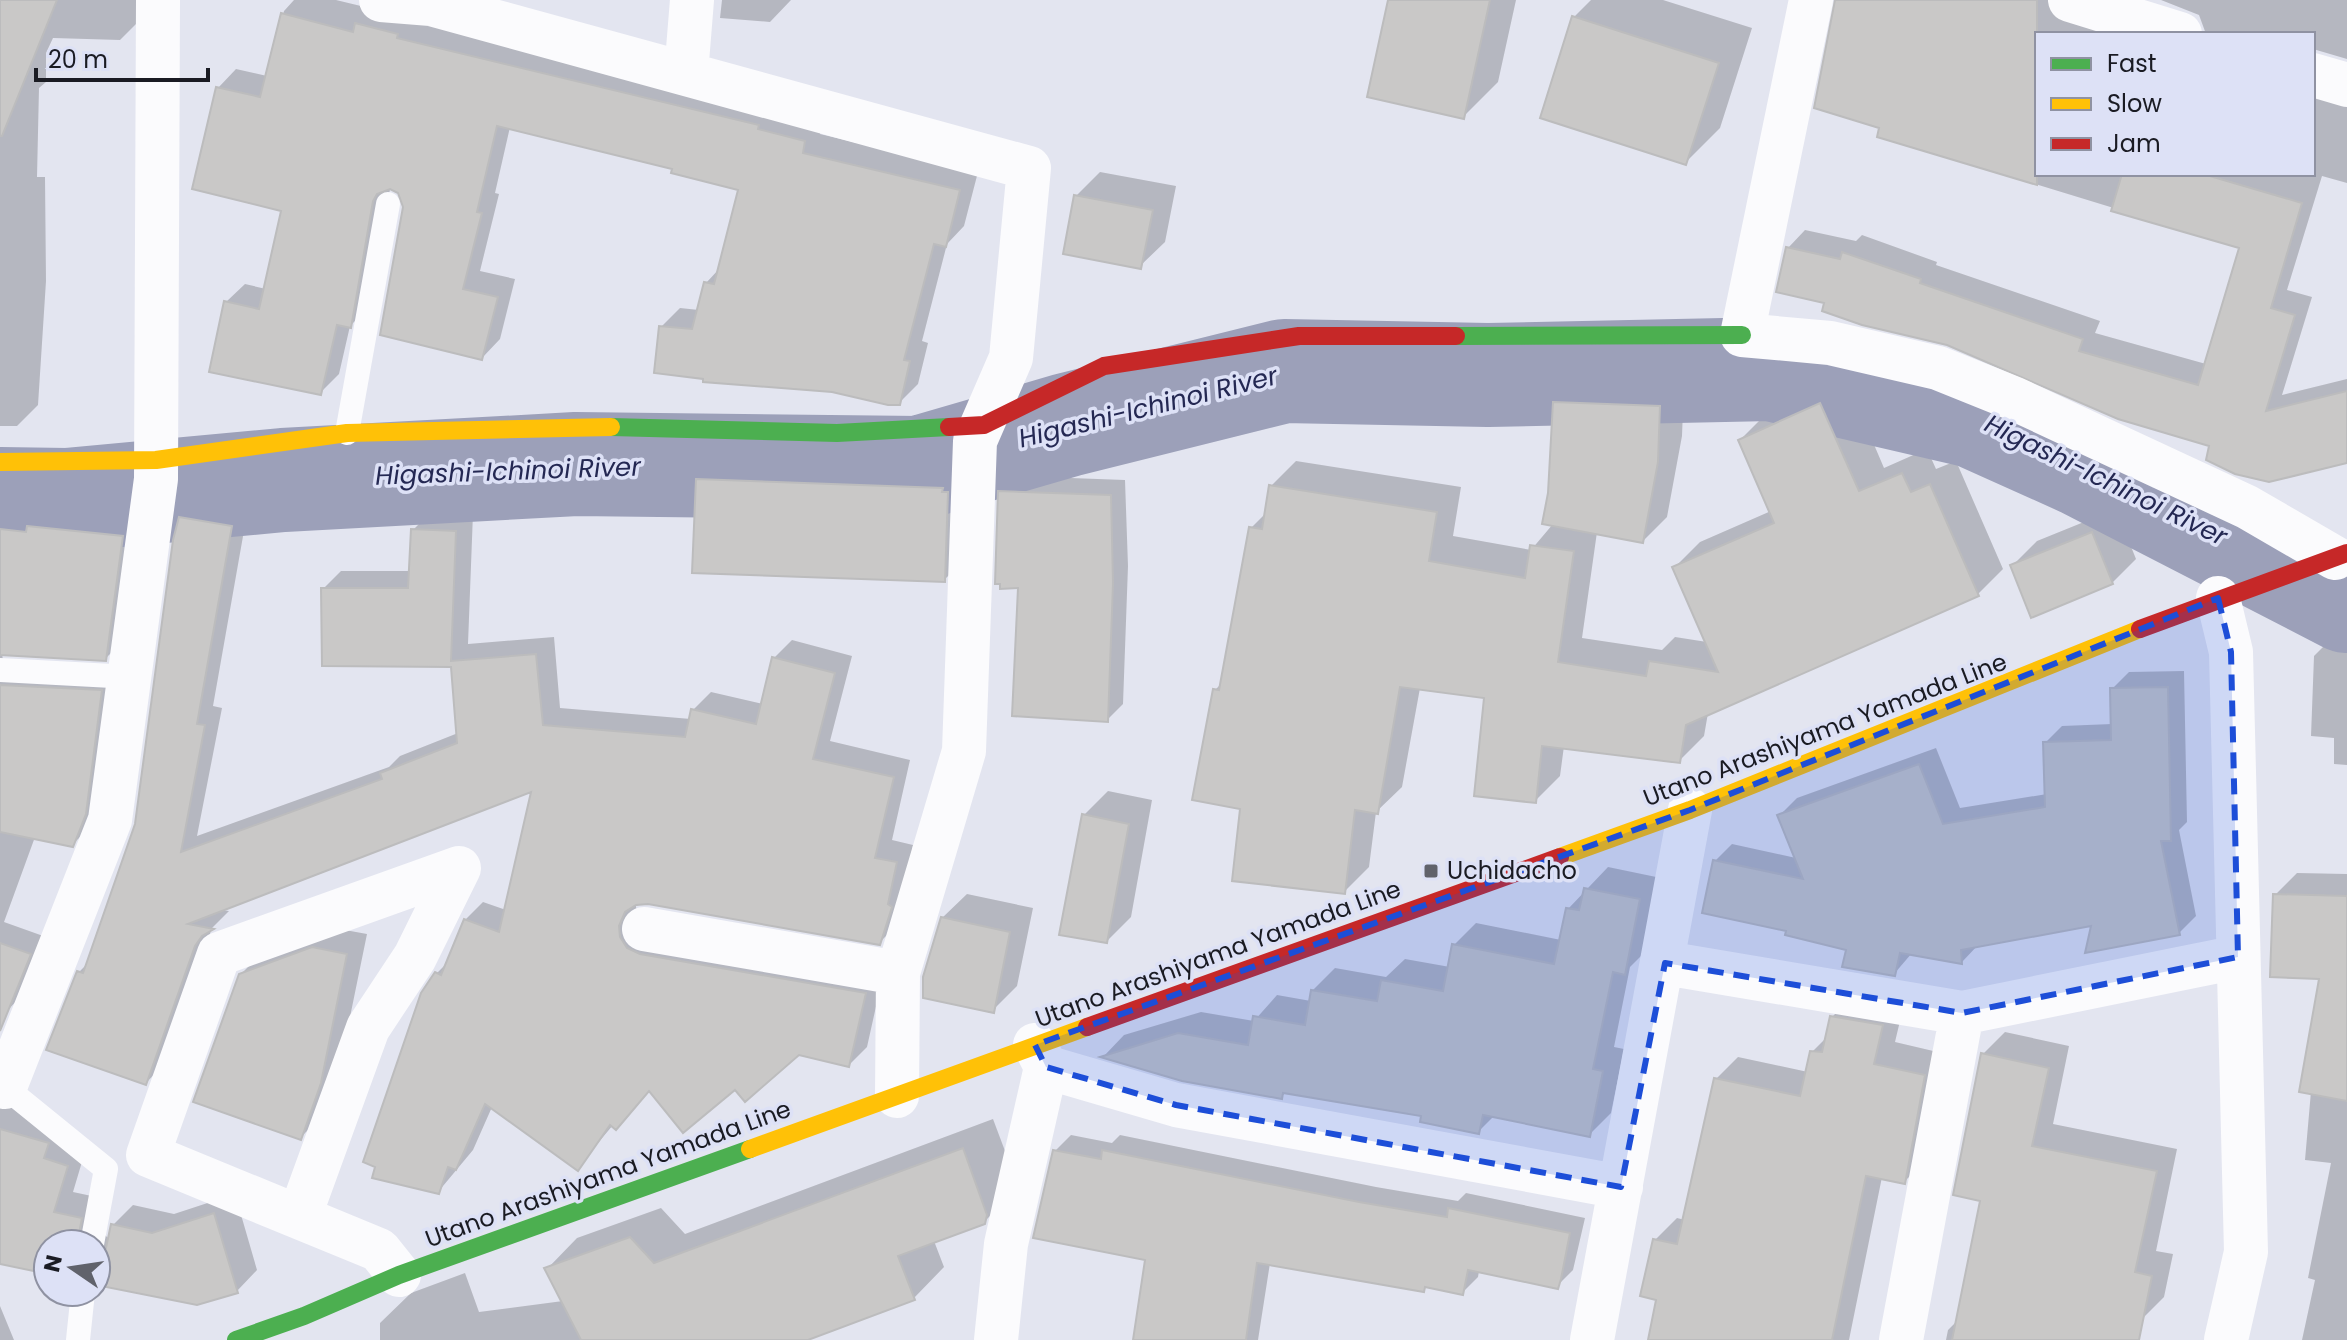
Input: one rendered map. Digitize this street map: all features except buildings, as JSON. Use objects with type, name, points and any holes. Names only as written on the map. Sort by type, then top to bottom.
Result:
[{"type":"main road","points":[[0,462],[154,485],[347,433],[634,426],[837,433],[977,447],[1104,366],[1299,336],[1742,335]]},
{"type":"main road","name":"Utano Arashiyama Yamada Line","points":[[236,1340],[306,1328],[399,1275],[897,1096],[1040,1056],[1690,810],[2226,596],[2329,559]]},
{"type":"street","points":[[2,1086],[110,820],[131,677],[154,485],[158,0]]},
{"type":"street","points":[[381,0],[431,2],[1029,168],[1011,358],[977,447],[964,751],[898,973],[897,1096]]},
{"type":"street","points":[[686,74],[692,0]]},
{"type":"street","points":[[1811,0],[1742,335],[1830,343],[1938,368],[2015,399],[2247,507],[2329,559]]},
{"type":"street","points":[[2070,0],[2174,32]]},
{"type":"street","points":[[2315,76],[2347,85]]},
{"type":"street","points":[[2226,596],[2231,652],[2246,1252],[2226,1340]]},
{"type":"street","points":[[1592,1340],[1665,963],[1690,810]]},
{"type":"street","points":[[300,1215],[368,1028],[415,957],[459,868],[219,954],[148,1155],[379,1250],[399,1275]]},
{"type":"street","points":[[644,929],[898,973]]},
{"type":"street","points":[[1665,963],[1962,1013],[2238,957]]},
{"type":"street","points":[[1901,1340],[1962,1013]]},
{"type":"street","points":[[996,1340],[1006,1244],[1040,1056],[1176,1105],[1621,1187]]},
{"type":"lane","points":[[347,433],[388,204]]},
{"type":"lane","points":[[0,670],[131,677]]},
{"type":"lane","points":[[2,1086],[106,1169],[95,1228]]},
{"type":"lane","points":[[78,1340],[81,1308]]},
{"type":"highlighted area","points":[[2218,598],[2231,652],[2238,957],[1962,1013],[1665,963],[1621,1187],[1176,1105],[1046,1067],[1035,1045],[1690,810]]},
{"type":"waterway","name":"Higashi-Ichinoi River","points":[[0,499],[67,500],[283,480],[576,464],[919,468],[1067,425],[1284,371],[1488,375],[1771,369],[1974,416],[2083,465],[2347,601]]},
{"type":"traffic: fast","points":[[1456,336],[1742,335]]},
{"type":"traffic: fast","points":[[611,427],[837,433],[949,427]]},
{"type":"traffic: fast","points":[[236,1340],[304,1316],[399,1275],[750,1149]]},
{"type":"traffic: slow","points":[[0,462],[156,460],[347,433],[611,427]]},
{"type":"traffic: slow","points":[[1560,857],[1690,810],[2140,629]]},
{"type":"traffic: slow","points":[[750,1149],[1087,1027]]},
{"type":"traffic: jam","points":[[949,427],[984,425],[1104,366],[1299,336],[1456,336]]},
{"type":"traffic: jam","points":[[2140,629],[2347,553]]},
{"type":"traffic: jam","points":[[1087,1027],[1560,857]]},
{"type":"place","name":"Uchidacho","points":[[1431,871]]}]
